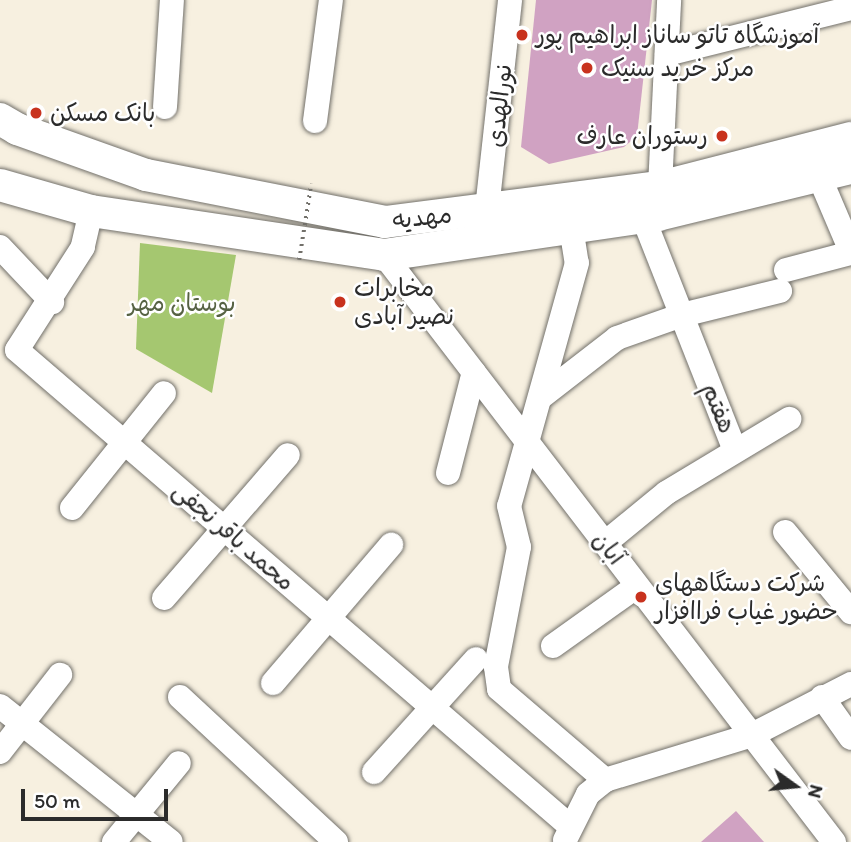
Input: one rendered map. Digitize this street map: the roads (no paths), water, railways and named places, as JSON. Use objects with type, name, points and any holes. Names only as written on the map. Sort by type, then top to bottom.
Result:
[{"type":"main road","name":"مهدیه","points":[[4,123],[146,174],[385,222],[660,187],[851,138]]},
{"type":"main road","name":"مهدیه","points":[[0,185],[91,211],[384,255],[643,217],[851,168]]},
{"type":"street","points":[[165,107],[172,0]]},
{"type":"street","points":[[315,121],[331,0]]},
{"type":"street","name":"نورالهدی","points":[[487,209],[510,0]]},
{"type":"street","points":[[660,187],[669,0]]},
{"type":"street","points":[[667,54],[851,8]]},
{"type":"street","points":[[541,397],[617,338],[783,280],[851,252],[819,176]]},
{"type":"street","name":"محمد باقر نجفی","points":[[91,211],[83,247],[51,302],[18,350],[433,708],[568,834]]},
{"type":"street","name":"هفتم","points":[[605,543],[666,493],[735,450],[643,217]]},
{"type":"street","points":[[571,227],[577,263],[509,506],[519,547],[496,667],[499,689],[605,780]]},
{"type":"street","points":[[0,247],[51,302]]},
{"type":"street","name":"آبان","points":[[384,255],[834,842]]},
{"type":"street","points":[[448,473],[474,372]]},
{"type":"street","points":[[72,508],[164,393]]},
{"type":"street","points":[[735,450],[789,419]]},
{"type":"street","points":[[164,598],[288,455]]},
{"type":"street","points":[[785,532],[851,612]]},
{"type":"street","points":[[273,683],[391,545]]},
{"type":"street","points":[[553,646],[638,586]]},
{"type":"street","points":[[374,772],[475,659]]},
{"type":"street","points":[[0,752],[60,675]]},
{"type":"street","points":[[568,834],[588,794],[605,780],[752,735],[851,684]]},
{"type":"street","points":[[180,697],[336,842]]},
{"type":"street","points":[[822,697],[851,738]]},
{"type":"street","points":[[0,706],[171,842]]},
{"type":"street","points":[[114,842],[179,763]]},
{"type":"place","name":"آموزشگاه تاتو ساناز ابراهيم پور","points":[[522,35]]},
{"type":"place","name":"مرکز خرید سنیک","points":[[587,68]]},
{"type":"place","name":"بانک مسکن","points":[[36,113]]},
{"type":"place","name":"رستوران عارف","points":[[722,136]]},
{"type":"place","name":"مخابرات نصیر آبادی","points":[[340,302]]},
{"type":"place","name":"شرکت دستگاههای حضور غیاب فراافزار","points":[[641,597]]},
{"type":"park label","name":"بوستان مهر","points":[[182,303]]}]
